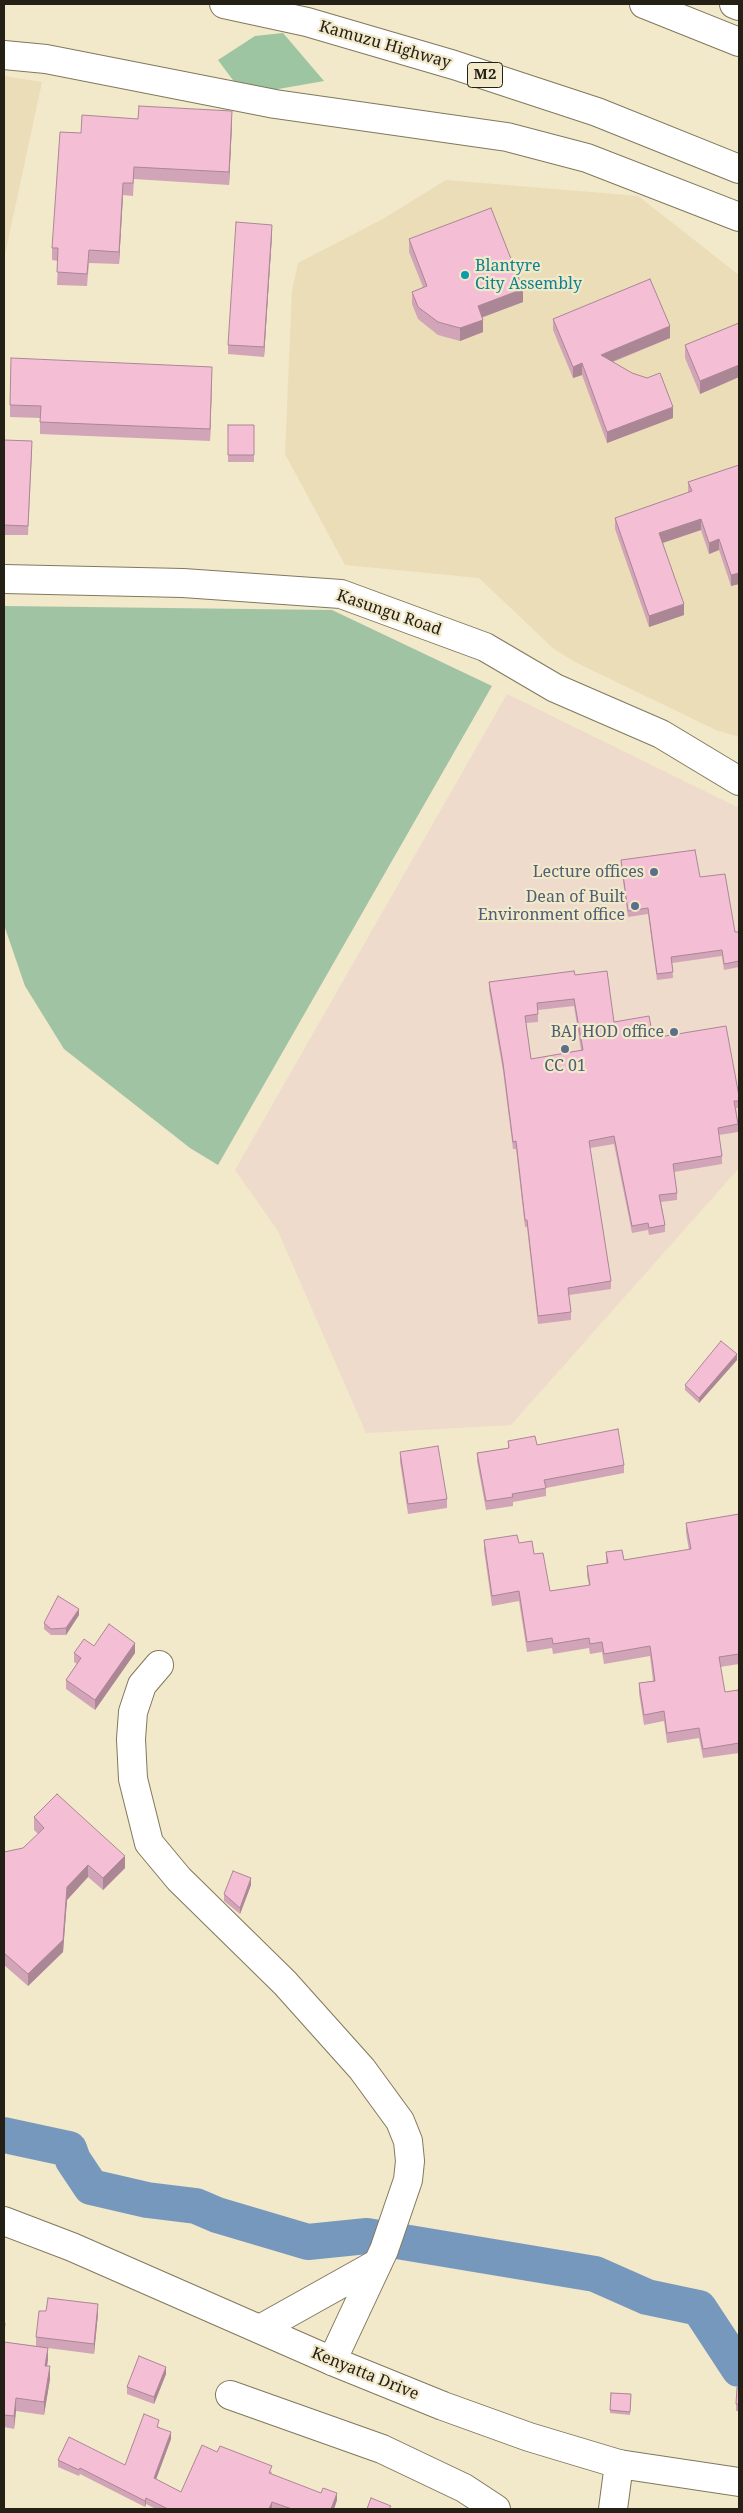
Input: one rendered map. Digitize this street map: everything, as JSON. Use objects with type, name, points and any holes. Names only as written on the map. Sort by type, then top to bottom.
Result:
[{"type":"main road","name":"Kamuzu Highway","points":[[224,4],[307,22],[463,68],[597,112],[739,169]]},
{"type":"main road","points":[[644,4],[739,42]]},
{"type":"main road","points":[[734,4],[739,6]]},
{"type":"main road","points":[[4,55],[46,59],[275,104],[507,137],[586,158],[739,217]]},
{"type":"main road","name":"Kasungu Road","points":[[4,578],[192,583],[341,594],[485,647],[555,688],[661,734],[739,781]]},
{"type":"main road","points":[[159,1665],[142,1685],[133,1712],[131,1739],[133,1779],[148,1844],[179,1879],[285,1982],[362,2069],[400,2121],[408,2140],[410,2161],[408,2180],[381,2257],[332,2361]]},
{"type":"main road","name":"Kenyatta Drive","points":[[4,2221],[72,2247],[332,2361],[484,2421],[619,2464],[739,2482]]},
{"type":"main road","points":[[260,2329],[381,2257]]},
{"type":"main road","points":[[230,2395],[382,2449],[464,2488],[496,2509]]},
{"type":"main road","points":[[613,2509],[619,2464]]},
{"type":"shaded area","points":[[4,76],[42,82],[4,259]]},
{"type":"shaded area","name":"Blantyre City Assembly","points":[[446,180],[638,196],[739,275],[739,737],[716,730],[575,662],[554,649],[479,578],[345,565],[285,454],[292,291],[298,263],[381,220]]},
{"type":"shaded area","points":[[507,694],[739,808],[739,1168],[511,1425],[366,1433],[278,1231],[235,1170]]},
{"type":"green space","points":[[283,33],[324,81],[244,95],[218,60],[255,36]]},
{"type":"green space","points":[[4,606],[332,610],[492,686],[218,1165],[190,1148],[64,1049],[25,986],[4,925]]},
{"type":"building","points":[[139,106],[232,111],[229,172],[134,167],[133,183],[123,183],[119,252],[89,250],[87,274],[57,272],[58,248],[52,248],[60,132],[81,133],[82,115],[138,119]]},
{"type":"building","name":"Blantyre City Assembly","points":[[491,208],[523,289],[478,306],[483,320],[460,328],[438,322],[418,307],[412,292],[427,286],[409,239]]},
{"type":"building","points":[[236,222],[272,225],[264,347],[228,345]]},
{"type":"building","points":[[650,279],[670,326],[601,355],[632,373],[647,378],[660,373],[673,407],[607,432],[582,363],[573,367],[553,319]]},
{"type":"building","points":[[739,323],[739,365],[700,381],[685,345]]},
{"type":"building","points":[[11,358],[212,367],[210,429],[40,422],[41,406],[10,405]]},
{"type":"building","points":[[228,425],[254,425],[254,455],[228,455]]},
{"type":"building","points":[[4,440],[32,441],[28,526],[4,525]]},
{"type":"building","points":[[739,465],[739,573],[731,575],[719,539],[709,543],[701,519],[659,533],[684,604],[649,616],[615,518],[692,491],[688,482]]},
{"type":"building","points":[[695,850],[700,877],[725,874],[735,932],[739,932],[739,961],[724,964],[722,950],[671,957],[673,972],[657,974],[648,908],[628,911],[621,860]]},
{"type":"building","points":[[574,971],[575,975],[607,971],[614,1022],[649,1016],[653,1038],[726,1026],[739,1096],[739,1101],[734,1101],[738,1124],[718,1128],[722,1156],[673,1164],[677,1193],[659,1195],[665,1225],[649,1228],[648,1223],[632,1226],[614,1136],[589,1141],[611,1281],[568,1288],[571,1312],[538,1316],[516,1141],[513,1142],[503,1063],[489,982]],"holes":[[[574,999],[583,1050],[531,1059],[525,1016],[538,1014],[537,1003]]]},
{"type":"building","points":[[721,1341],[737,1354],[699,1398],[685,1385]]},
{"type":"building","points":[[618,1429],[624,1465],[544,1480],[546,1488],[512,1494],[513,1497],[486,1501],[477,1453],[509,1448],[508,1441],[535,1436],[537,1445]]},
{"type":"building","points":[[438,1446],[447,1499],[408,1504],[400,1452]]},
{"type":"building","points":[[739,1514],[739,1654],[719,1657],[725,1692],[738,1690],[739,1743],[703,1749],[699,1728],[667,1733],[664,1711],[644,1715],[639,1683],[655,1681],[650,1646],[604,1654],[602,1642],[590,1644],[589,1638],[553,1644],[552,1638],[527,1642],[519,1591],[492,1596],[484,1540],[517,1535],[519,1543],[532,1541],[534,1554],[543,1553],[550,1591],[590,1585],[587,1566],[608,1563],[606,1552],[622,1550],[624,1560],[691,1549],[686,1523]]},
{"type":"building","points":[[58,1596],[79,1609],[66,1628],[51,1629],[44,1623]]},
{"type":"building","points":[[109,1624],[135,1643],[95,1700],[66,1680],[81,1658],[74,1653],[84,1639],[94,1646]]},
{"type":"building","points":[[57,1794],[125,1856],[103,1878],[88,1865],[67,1887],[63,1940],[28,1974],[4,1953],[4,1852],[23,1848],[44,1828],[34,1817]]},
{"type":"building","points":[[233,1871],[251,1878],[240,1908],[224,1894]]},
{"type":"building","points":[[48,2298],[98,2304],[94,2344],[36,2337],[39,2311],[46,2311]]},
{"type":"building","points":[[4,2342],[48,2348],[45,2366],[50,2366],[44,2402],[16,2398],[14,2416],[4,2415]]},
{"type":"building","points":[[139,2356],[166,2367],[154,2397],[127,2387]]},
{"type":"building","points":[[737,2388],[739,2388],[739,2404],[736,2404]]},
{"type":"building","points":[[611,2393],[631,2394],[630,2412],[610,2410]]},
{"type":"building","points":[[144,2414],[159,2420],[157,2427],[171,2432],[154,2478],[181,2492],[202,2445],[217,2452],[220,2446],[272,2466],[269,2473],[321,2493],[323,2488],[337,2493],[331,2509],[292,2509],[272,2502],[269,2509],[168,2509],[146,2498],[145,2501],[80,2468],[79,2470],[58,2460],[69,2437],[125,2465]]},
{"type":"building","points":[[371,2498],[391,2506],[389,2509],[367,2509]]},
{"type":"waterway","points":[[4,2135],[69,2149],[73,2160],[91,2187],[147,2200],[196,2206],[217,2215],[308,2242],[367,2236],[595,2274],[647,2297],[699,2308],[739,2369]]},
{"type":"place","name":"Blantyre City Assembly","points":[[465,275]]},
{"type":"place","name":"Lecture offices","points":[[654,872]]},
{"type":"place","name":"Dean of Built Environment office","points":[[635,906]]},
{"type":"place","name":"BAJ HOD office","points":[[674,1032]]},
{"type":"place","name":"CC 01","points":[[565,1049]]}]
